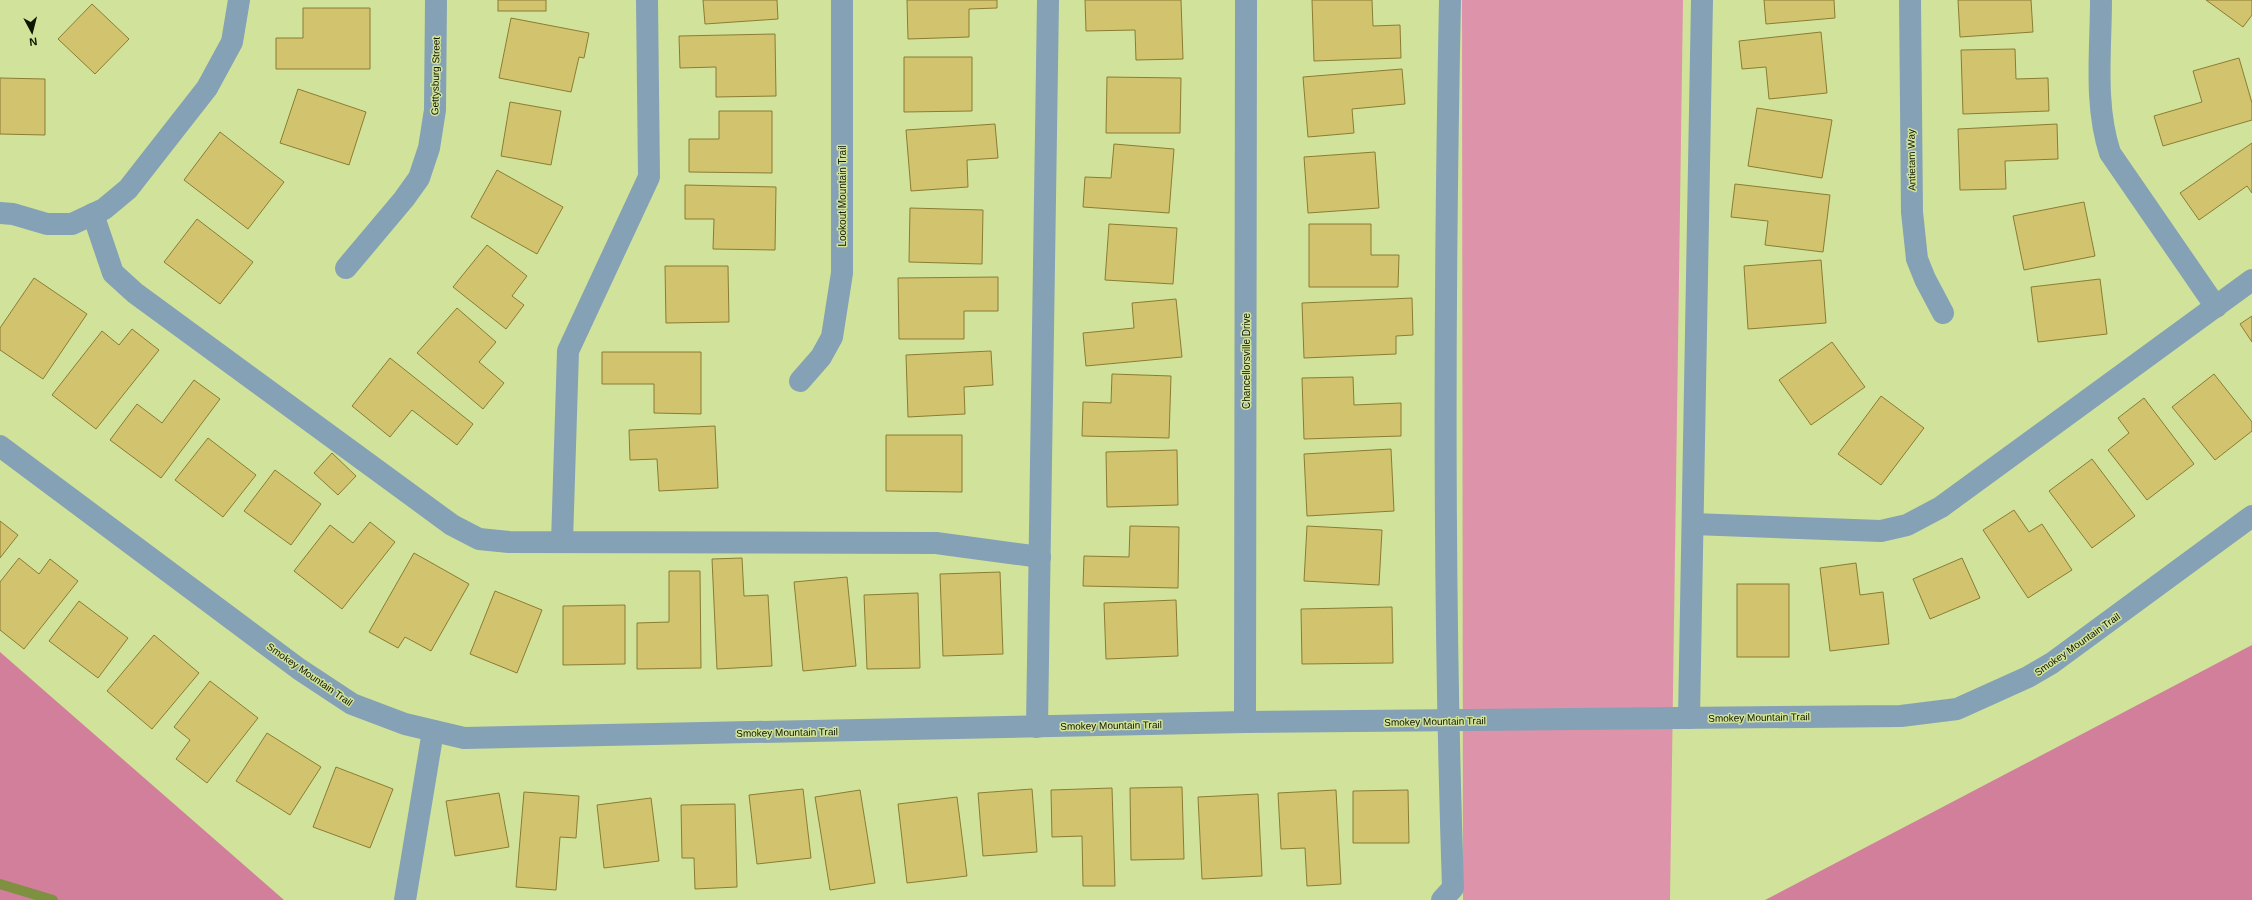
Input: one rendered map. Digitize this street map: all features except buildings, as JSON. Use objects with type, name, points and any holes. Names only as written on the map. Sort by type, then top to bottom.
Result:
[{"type":"street","points":[[0,213],[13,214],[48,224],[72,224],[104,209],[128,189],[207,88],[232,42],[239,0]]},
{"type":"street","name":"Gettysburg Street","points":[[346,268],[415,183],[429,148],[435,110],[436,0]]},
{"type":"street","points":[[562,542],[568,351],[649,177],[647,0]]},
{"type":"street","name":"Lookout Mountain Trail","points":[[800,381],[821,357],[832,337],[842,273],[842,0]]},
{"type":"street","points":[[1037,727],[1048,0]]},
{"type":"street","name":"Chancellorsville Drive","points":[[1245,722],[1246,0]]},
{"type":"street","points":[[1442,900],[1453,888],[1447,721],[1447,169],[1450,0]]},
{"type":"street","points":[[1689,718],[1702,0]]},
{"type":"street","name":"Antietam Way","points":[[1910,0],[1912,212],[1918,259],[1924,279],[1943,313]]},
{"type":"street","points":[[2101,0],[2100,105],[2104,133],[2110,152],[2216,307]]},
{"type":"street","points":[[92,214],[113,273],[135,293],[452,525],[480,539],[509,542],[936,543],[1040,557]]},
{"type":"street","points":[[1692,524],[1881,531],[1907,525],[1941,507],[2252,280]]},
{"type":"street","name":"Smokey Mountain Trail","points":[[0,446],[299,669],[352,704],[405,724],[464,738],[1245,722],[1901,716],[1957,709],[2028,678],[2052,664],[2252,516]]},
{"type":"street","points":[[404,900],[433,731]]},
{"type":"shaded area","points":[[1462,0],[1683,0],[1670,900],[1463,900]]},
{"type":"shaded area","points":[[2252,645],[2252,900],[1765,900]]},
{"type":"shaded area","points":[[0,652],[284,900],[0,900]]},
{"type":"waterway","points":[[0,884],[53,900]]}]
